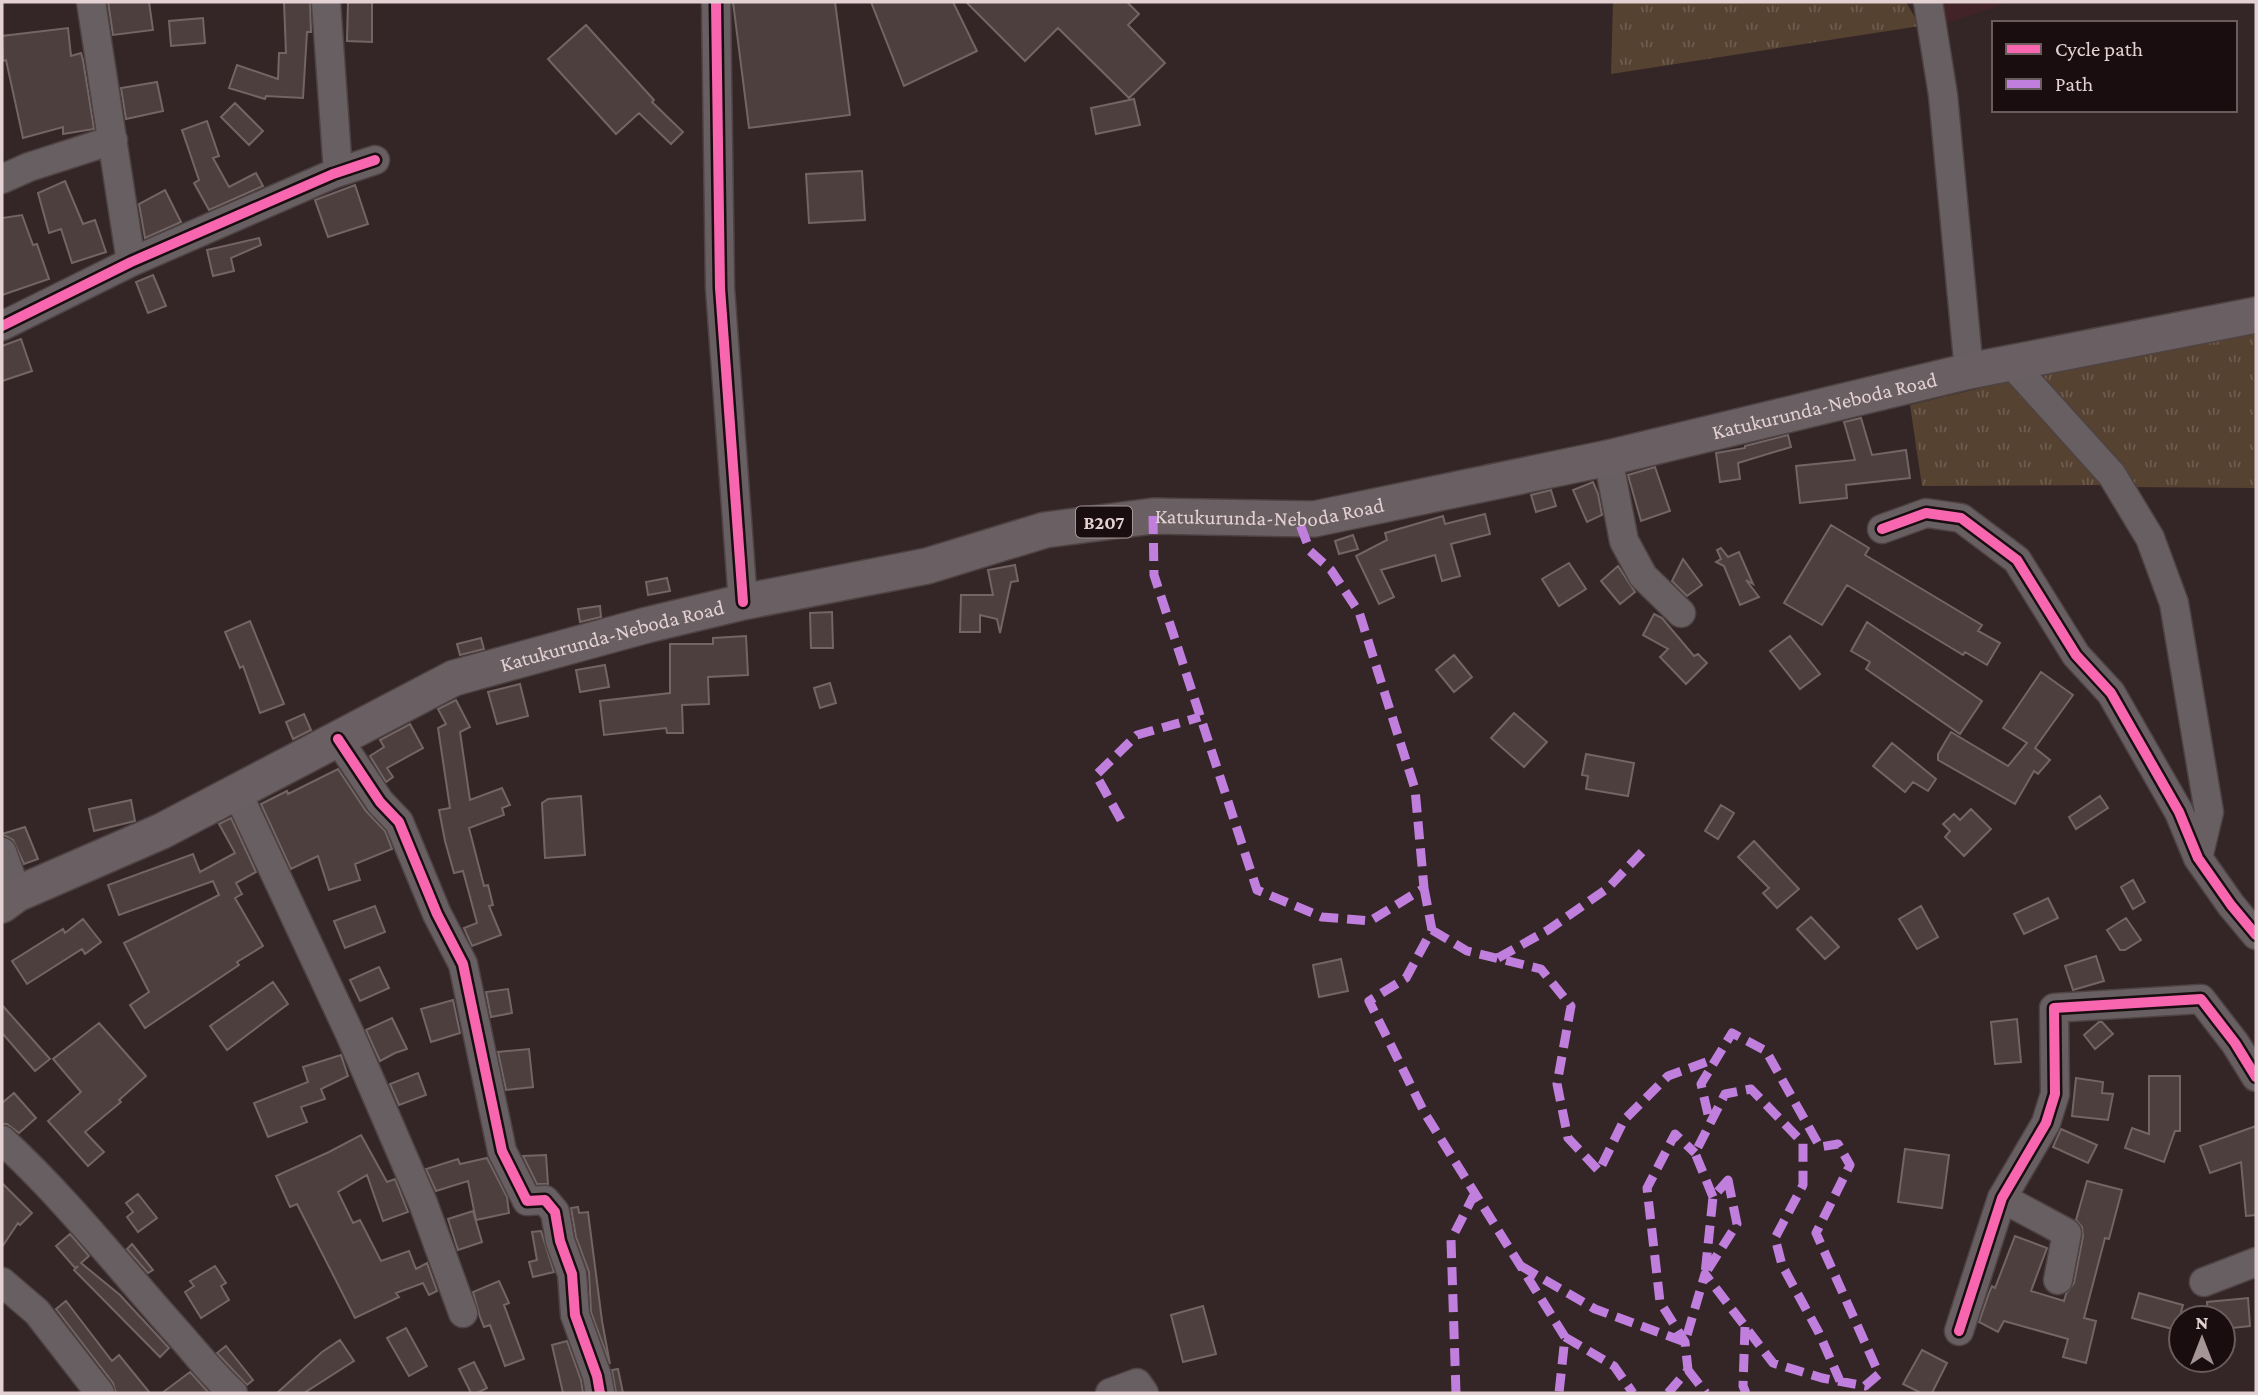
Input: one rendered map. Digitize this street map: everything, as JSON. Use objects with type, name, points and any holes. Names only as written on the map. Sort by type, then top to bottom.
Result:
[{"type":"main road","name":"Katukurunda-Neboda Road","points":[[10,900],[162,831],[454,678],[647,625],[743,602],[927,566],[1045,530],[1153,516],[1314,519],[1608,458],[1969,371],[2256,315]]},
{"type":"street","points":[[90,2],[131,262]]},
{"type":"street","points":[[326,2],[338,172]]},
{"type":"street","points":[[716,2],[720,288],[743,602]]},
{"type":"street","points":[[1928,2],[1943,95],[1969,371]]},
{"type":"street","points":[[2,179],[29,167],[113,140]]},
{"type":"street","points":[[2,326],[131,262],[338,172],[376,160]]},
{"type":"street","points":[[2011,363],[2112,475],[2150,538],[2174,603],[2209,812],[2198,858]]},
{"type":"street","points":[[1608,458],[1624,541],[1643,576],[1681,613]]},
{"type":"street","points":[[1882,529],[1926,513],[1961,518],[2017,560],[2077,655],[2111,693],[2179,812],[2198,858],[2256,935]]},
{"type":"street","points":[[338,739],[380,802],[399,822],[437,914],[463,964],[502,1151],[527,1201],[545,1200],[555,1212],[560,1241],[572,1274],[575,1315],[597,1376],[600,1393]]},
{"type":"street","points":[[237,792],[371,1083],[423,1203],[463,1313]]},
{"type":"street","points":[[2,852],[10,900]]},
{"type":"street","points":[[1959,1331],[2003,1198],[2046,1123],[2055,1094],[2054,1008],[2201,999],[2235,1043],[2256,1077]]},
{"type":"street","points":[[2,1140],[89,1230],[233,1393]]},
{"type":"street","points":[[2003,1198],[2067,1233],[2058,1280]]},
{"type":"street","points":[[2204,1282],[2256,1262]]},
{"type":"street","points":[[2,1282],[37,1312],[100,1393]]},
{"type":"street","points":[[1110,1393],[1137,1382],[1144,1393]]},
{"type":"shaded area","points":[[1930,2],[2010,2],[1935,27]]},
{"type":"green space","points":[[1613,2],[1906,2],[1920,26],[1611,74]]},
{"type":"green space","points":[[2256,328],[2256,488],[2125,487],[2034,377]]},
{"type":"green space","points":[[2010,381],[2118,485],[1922,486],[1910,405]]},
{"type":"building","points":[[108,2],[149,2],[153,30],[113,35]]},
{"type":"building","points":[[284,2],[310,2],[311,32],[307,32],[303,98],[266,96],[265,99],[229,88],[237,65],[278,79],[279,53],[286,53]]},
{"type":"building","points":[[348,2],[372,2],[372,42],[347,41]]},
{"type":"building","points":[[733,2],[835,2],[850,115],[749,128]]},
{"type":"building","points":[[871,2],[953,2],[977,51],[904,86]]},
{"type":"building","points":[[966,2],[1127,2],[1139,14],[1128,25],[1165,63],[1129,98],[1058,28],[1025,61]]},
{"type":"building","points":[[203,18],[205,43],[171,46],[169,21]]},
{"type":"building","points":[[586,25],[654,100],[652,102],[683,132],[671,144],[639,113],[616,134],[548,59]]},
{"type":"building","points":[[68,28],[71,56],[81,53],[83,60],[94,129],[63,134],[63,127],[23,138],[6,60],[3,61],[2,36]]},
{"type":"building","points":[[157,82],[163,111],[126,119],[121,88]]},
{"type":"building","points":[[1134,99],[1140,125],[1096,134],[1091,108]]},
{"type":"building","points":[[235,103],[263,131],[249,145],[221,117]]},
{"type":"building","points":[[207,121],[219,156],[213,158],[229,187],[256,173],[263,186],[209,210],[194,183],[199,180],[182,130]]},
{"type":"building","points":[[862,171],[865,220],[809,223],[806,174]]},
{"type":"building","points":[[65,181],[83,224],[95,220],[106,252],[72,263],[61,229],[49,233],[38,193]]},
{"type":"building","points":[[355,185],[368,224],[328,237],[315,200]]},
{"type":"building","points":[[165,190],[181,222],[145,238],[139,204]]},
{"type":"building","points":[[22,215],[33,245],[37,244],[49,279],[2,295],[2,218]]},
{"type":"building","points":[[259,238],[261,245],[231,258],[234,271],[213,276],[207,250]]},
{"type":"building","points":[[153,275],[166,306],[148,313],[136,282]]},
{"type":"building","points":[[21,339],[32,371],[2,381],[2,346]]},
{"type":"building","points":[[1861,418],[1872,455],[1906,450],[1910,478],[1846,485],[1847,498],[1800,503],[1796,466],[1855,460],[1844,422]]},
{"type":"building","points":[[1788,435],[1791,447],[1738,463],[1740,479],[1720,482],[1716,453],[1745,448]]},
{"type":"building","points":[[1655,467],[1670,511],[1641,521],[1628,475]]},
{"type":"building","points":[[1593,482],[1602,515],[1587,522],[1573,490]]},
{"type":"building","points":[[1551,490],[1556,506],[1536,512],[1531,495]]},
{"type":"building","points":[[1485,514],[1490,534],[1451,544],[1460,576],[1442,581],[1435,555],[1381,570],[1394,597],[1379,604],[1356,556],[1387,540],[1385,533],[1443,516],[1445,524]]},
{"type":"building","points":[[1831,525],[1869,548],[1865,555],[1982,625],[1978,631],[2000,643],[1987,665],[1965,652],[1963,655],[1847,585],[1822,625],[1784,603]]},
{"type":"building","points":[[1353,535],[1358,549],[1339,554],[1335,541]]},
{"type":"building","points":[[1721,548],[1728,557],[1739,552],[1753,584],[1746,580],[1759,597],[1740,605],[1724,566],[1716,562],[1721,559],[1717,550]]},
{"type":"building","points":[[1683,559],[1702,585],[1687,596],[1672,581]]},
{"type":"building","points":[[1569,563],[1586,589],[1559,606],[1542,579]]},
{"type":"building","points":[[1015,565],[1018,581],[1011,582],[1000,633],[997,619],[980,615],[980,632],[960,632],[961,595],[993,595],[988,570]]},
{"type":"building","points":[[1618,566],[1635,592],[1620,604],[1601,581]]},
{"type":"building","points":[[667,578],[670,591],[648,595],[646,582]]},
{"type":"building","points":[[600,606],[601,617],[580,622],[578,609]]},
{"type":"building","points":[[832,612],[833,648],[811,648],[810,613]]},
{"type":"building","points":[[1654,614],[1662,618],[1694,656],[1698,654],[1707,663],[1686,684],[1660,657],[1668,649],[1643,635]]},
{"type":"building","points":[[250,621],[284,704],[260,713],[243,666],[240,668],[225,632]]},
{"type":"building","points":[[1867,622],[1982,701],[1960,734],[1866,669],[1870,662],[1851,651]]},
{"type":"building","points":[[746,636],[748,675],[708,677],[709,704],[682,705],[683,733],[667,733],[666,728],[604,735],[600,701],[670,693],[670,644],[713,644],[713,638]]},
{"type":"building","points":[[1790,636],[1820,674],[1800,689],[1770,651]]},
{"type":"building","points":[[481,638],[484,649],[460,655],[457,644]]},
{"type":"building","points":[[1454,655],[1472,677],[1454,692],[1436,670]]},
{"type":"building","points":[[605,665],[609,687],[580,692],[576,670]]},
{"type":"building","points":[[2041,672],[2073,695],[2035,748],[2050,760],[2038,774],[2034,771],[2015,804],[1938,760],[1938,754],[1951,732],[2008,766],[2027,743],[2003,728]]},
{"type":"building","points":[[830,683],[836,703],[820,708],[814,688]]},
{"type":"building","points":[[520,684],[528,716],[497,724],[488,692]]},
{"type":"building","points":[[456,700],[470,727],[460,732],[470,800],[502,788],[510,805],[502,808],[504,815],[469,828],[484,886],[488,885],[493,905],[489,906],[501,935],[472,946],[464,928],[477,923],[463,871],[454,873],[439,810],[450,808],[438,728],[446,724],[438,709]]},
{"type":"building","points":[[1514,713],[1547,742],[1524,767],[1491,738]]},
{"type":"building","points":[[304,714],[311,730],[293,739],[286,722]]},
{"type":"building","points":[[410,724],[423,748],[387,768],[393,777],[386,782],[370,756],[384,747],[380,740]]},
{"type":"building","points":[[1892,743],[1936,779],[1928,791],[1913,782],[1905,792],[1873,766]]},
{"type":"building","points":[[1586,754],[1634,763],[1628,796],[1586,789],[1588,776],[1582,775]]},
{"type":"building","points":[[338,769],[366,811],[385,831],[392,849],[355,864],[360,880],[329,890],[318,856],[291,869],[261,804]]},
{"type":"building","points":[[581,796],[585,855],[545,858],[542,803],[548,799]]},
{"type":"building","points":[[2100,796],[2108,808],[2076,829],[2069,817]]},
{"type":"building","points":[[131,800],[135,821],[94,831],[89,809]]},
{"type":"building","points":[[1721,805],[1734,813],[1718,839],[1705,831]]},
{"type":"building","points":[[1971,809],[1991,829],[1964,856],[1945,837],[1950,831],[1943,824],[1954,814],[1960,820]]},
{"type":"building","points":[[231,818],[256,872],[236,883],[242,894],[235,898],[263,946],[145,1028],[130,1005],[149,992],[124,943],[219,895],[213,881],[119,915],[108,885],[193,854],[200,872],[235,853],[219,824]]},
{"type":"building","points":[[25,827],[38,859],[24,864],[13,840],[2,834]]},
{"type":"building","points":[[1754,841],[1799,889],[1777,908],[1763,893],[1769,888],[1738,857]]},
{"type":"building","points":[[2133,880],[2145,902],[2133,909],[2121,887]]},
{"type":"building","points":[[2048,898],[2058,918],[2024,934],[2014,914]]},
{"type":"building","points":[[375,906],[385,932],[345,948],[334,921]]},
{"type":"building","points":[[1921,906],[1938,937],[1917,949],[1899,919]]},
{"type":"building","points":[[1811,917],[1839,947],[1825,959],[1797,929]]},
{"type":"building","points":[[2126,918],[2141,940],[2125,950],[2120,950],[2107,930]]},
{"type":"building","points":[[83,919],[101,942],[85,954],[82,949],[27,984],[12,961],[63,929],[65,933]]},
{"type":"building","points":[[2096,956],[2104,981],[2073,990],[2065,966]]},
{"type":"building","points":[[1341,959],[1348,991],[1319,997],[1313,965]]},
{"type":"building","points":[[379,967],[389,988],[360,1001],[350,980]]},
{"type":"building","points":[[273,982],[288,1004],[227,1050],[210,1026]]},
{"type":"building","points":[[508,989],[512,1013],[491,1017],[486,992]]},
{"type":"building","points":[[453,1000],[460,1033],[431,1042],[421,1009]]},
{"type":"building","points":[[2,1005],[50,1059],[35,1071],[2,1033]]},
{"type":"building","points":[[392,1018],[407,1049],[380,1061],[366,1030]]},
{"type":"building","points":[[2017,1019],[2021,1062],[1995,1064],[1991,1022]]},
{"type":"building","points":[[2099,1022],[2113,1034],[2095,1049],[2084,1035]]},
{"type":"building","points":[[99,1023],[146,1076],[119,1100],[121,1102],[85,1132],[104,1152],[88,1166],[48,1121],[81,1092],[53,1059]]},
{"type":"building","points":[[529,1049],[533,1087],[506,1090],[498,1052]]},
{"type":"building","points":[[341,1055],[348,1076],[321,1089],[325,1099],[301,1107],[307,1122],[268,1137],[254,1103],[308,1082],[303,1067]]},
{"type":"building","points":[[418,1073],[426,1095],[399,1105],[390,1084]]},
{"type":"building","points":[[2149,1076],[2180,1076],[2180,1131],[2175,1131],[2164,1162],[2125,1148],[2132,1128],[2149,1134]]},
{"type":"building","points":[[2076,1078],[2103,1082],[2102,1093],[2113,1094],[2108,1120],[2072,1116]]},
{"type":"building","points":[[14,1093],[36,1118],[19,1133],[7,1124],[2,1124],[2,1103]]},
{"type":"building","points":[[2256,1126],[2256,1215],[2246,1216],[2241,1162],[2210,1173],[2200,1146]]},
{"type":"building","points":[[2061,1129],[2097,1145],[2088,1163],[2053,1147]]},
{"type":"building","points":[[361,1135],[387,1182],[395,1179],[408,1212],[383,1221],[367,1175],[338,1192],[353,1223],[360,1220],[381,1261],[409,1251],[416,1269],[427,1263],[437,1291],[429,1295],[423,1283],[396,1293],[399,1297],[355,1318],[297,1204],[290,1207],[276,1176]]},
{"type":"building","points":[[1905,1149],[1949,1155],[1942,1208],[1898,1202]]},
{"type":"building","points":[[546,1155],[548,1184],[537,1184],[523,1156]]},
{"type":"building","points":[[487,1158],[507,1197],[509,1213],[476,1220],[468,1181],[436,1191],[426,1169],[458,1159],[460,1164]]},
{"type":"building","points":[[2087,1181],[2122,1190],[2109,1239],[2105,1238],[2084,1318],[2096,1321],[2086,1363],[2063,1357],[2068,1339],[2004,1321],[1998,1332],[1979,1322],[2015,1236],[2047,1248],[2031,1291],[2064,1301],[2074,1283],[2083,1236],[2082,1227],[2076,1220]]},
{"type":"building","points":[[2,1183],[32,1213],[20,1225],[18,1223],[2,1247]]},
{"type":"building","points":[[138,1194],[157,1218],[138,1232],[127,1217],[133,1212],[126,1203]]},
{"type":"building","points":[[578,1207],[579,1213],[588,1212],[610,1364],[591,1312],[589,1272],[576,1237],[571,1208]]},
{"type":"building","points":[[473,1211],[482,1242],[458,1250],[448,1219]]},
{"type":"building","points":[[541,1231],[554,1272],[533,1277],[529,1262],[537,1260],[532,1232]]},
{"type":"building","points":[[70,1234],[89,1256],[81,1263],[120,1295],[169,1348],[160,1357],[74,1270],[78,1266],[75,1268],[56,1246]]},
{"type":"building","points":[[132,1244],[153,1270],[148,1273],[127,1249]]},
{"type":"building","points":[[215,1266],[226,1283],[221,1286],[229,1300],[201,1318],[185,1292],[194,1286],[190,1281]]},
{"type":"building","points":[[499,1281],[509,1303],[504,1305],[524,1359],[505,1366],[490,1325],[484,1327],[473,1292]]},
{"type":"building","points":[[2139,1293],[2179,1304],[2167,1304],[2167,1328],[2132,1318]]},
{"type":"building","points":[[2248,1298],[2250,1326],[2237,1327],[2237,1304],[2207,1302]]},
{"type":"building","points":[[66,1301],[112,1361],[119,1355],[150,1393],[116,1393],[113,1383],[56,1309]]},
{"type":"building","points":[[1203,1306],[1216,1354],[1183,1362],[1171,1315]]},
{"type":"building","points":[[406,1328],[427,1366],[409,1376],[387,1338]]},
{"type":"building","points":[[340,1340],[354,1361],[304,1393],[277,1393],[322,1352]]},
{"type":"building","points":[[567,1341],[583,1393],[563,1393],[552,1345]]},
{"type":"building","points":[[226,1346],[253,1380],[247,1385],[217,1353]]},
{"type":"building","points":[[1922,1350],[1947,1363],[1932,1393],[1921,1393],[1903,1384]]},
{"type":"building","points":[[474,1362],[487,1388],[471,1393],[459,1369]]},
{"type":"building","points":[[618,1369],[623,1393],[616,1393],[612,1370]]},
{"type":"building","points":[[190,1372],[209,1393],[162,1393]]},
{"type":"marked path","points":[[1153,516],[1154,575],[1257,890],[1322,917],[1370,921],[1424,888],[1415,789],[1359,612],[1331,570],[1310,551],[1298,519]]},
{"type":"marked path","points":[[1121,820],[1096,775],[1137,735],[1200,717]]},
{"type":"marked path","points":[[1498,958],[1548,930],[1608,888],[1646,848]]},
{"type":"marked path","points":[[1424,888],[1432,930],[1406,978],[1369,1001],[1424,1112],[1565,1337],[1559,1393]]},
{"type":"marked path","points":[[1432,930],[1467,951],[1541,969],[1571,1006],[1557,1084],[1568,1138],[1599,1171],[1624,1120],[1668,1076],[1717,1058]]},
{"type":"marked path","points":[[1521,1266],[1595,1309],[1685,1342],[1705,1274],[1773,1363],[1822,1378],[1865,1386],[1879,1374],[1816,1233],[1850,1165],[1838,1144],[1820,1147],[1766,1051],[1732,1033],[1701,1084],[1710,1123]]},
{"type":"marked path","points":[[1713,1197],[1695,1153],[1725,1094],[1751,1089],[1803,1143],[1803,1185],[1775,1238],[1782,1265],[1819,1333],[1840,1381]]},
{"type":"marked path","points":[[1668,1393],[1688,1370],[1685,1342],[1660,1302],[1647,1188],[1675,1134],[1695,1153]]},
{"type":"marked path","points":[[1728,1180],[1737,1224],[1705,1274],[1713,1197],[1728,1180]]},
{"type":"marked path","points":[[1456,1393],[1451,1240],[1475,1193]]},
{"type":"marked path","points":[[1745,1327],[1743,1386],[1746,1393]]},
{"type":"marked path","points":[[1565,1337],[1614,1366],[1633,1393]]},
{"type":"marked path","points":[[1688,1370],[1706,1393]]},
{"type":"cycle path","points":[[716,2],[720,288],[743,602]]},
{"type":"cycle path","points":[[2,326],[131,262],[333,174],[375,160]]},
{"type":"cycle path","points":[[1882,529],[1926,513],[1961,518],[2017,560],[2076,655],[2111,693],[2179,812],[2198,858],[2256,935]]},
{"type":"cycle path","points":[[338,739],[380,802],[399,822],[437,914],[463,964],[502,1151],[527,1201],[545,1200],[555,1212],[560,1241],[572,1274],[575,1315],[597,1376],[600,1393]]},
{"type":"cycle path","points":[[1959,1331],[2002,1198],[2046,1123],[2055,1094],[2054,1008],[2201,999],[2235,1043],[2256,1077]]}]
